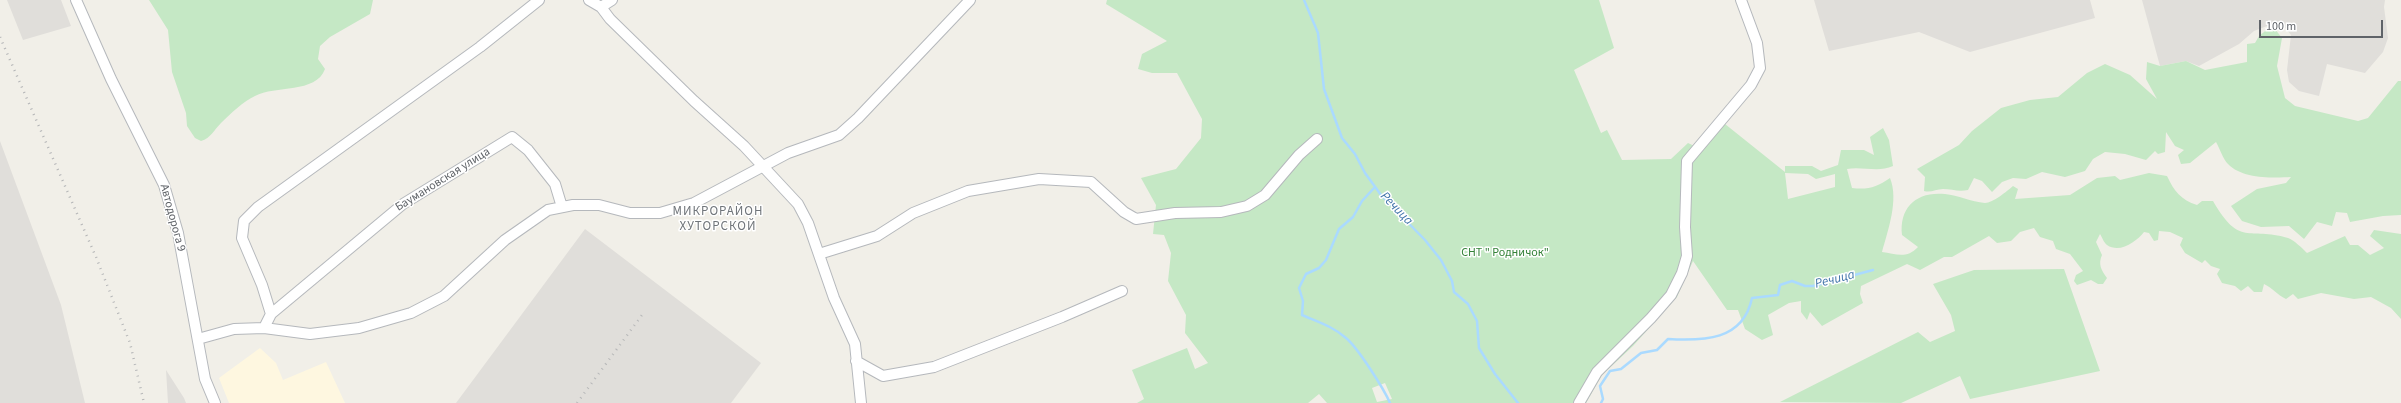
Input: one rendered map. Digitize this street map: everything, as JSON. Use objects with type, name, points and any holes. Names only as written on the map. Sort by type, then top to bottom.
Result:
[{"type":"street","name":"Автодорога 9","points":[[76,0],[110,79],[164,184],[178,233],[205,379],[215,403]]},
{"type":"street","points":[[264,328],[271,314],[262,285],[242,238],[244,221],[258,207],[480,47],[539,0]]},
{"type":"street","points":[[589,0],[601,7],[610,19],[694,101],[744,146],[798,204],[808,223],[834,298],[855,344],[861,403]]},
{"type":"street","points":[[601,7],[612,0]]},
{"type":"street","points":[[198,338],[234,329],[264,328],[310,334],[360,328],[411,313],[444,296],[505,240],[532,219],[548,210],[562,207],[599,205],[630,213],[660,213],[694,203],[788,152],[838,135],[858,118],[970,0]]},
{"type":"street","points":[[1579,403],[1597,372],[1651,318],[1671,295],[1682,273],[1687,256],[1685,221],[1687,161],[1737,103],[1751,85],[1760,68],[1757,43],[1741,0]]},
{"type":"street","name":"Баумановская улица","points":[[271,314],[403,204],[512,137],[528,150],[555,184],[562,207]]},
{"type":"street","points":[[819,254],[877,236],[912,213],[968,191],[1039,179],[1090,182],[1124,212],[1136,219],[1175,213],[1221,212],[1247,206],[1265,195],[1299,155],[1317,139]]},
{"type":"street","points":[[856,361],[882,376],[934,367],[1122,292]]},
{"type":"shaded area","points":[[7,0],[61,0],[71,26],[23,40]]},
{"type":"shaded area","points":[[1814,0],[2090,0],[2095,18],[1970,52],[1919,32],[1829,51]]},
{"type":"shaded area","points":[[2142,0],[2385,0],[2384,7],[2388,38],[2383,52],[2365,73],[2327,64],[2319,96],[2299,91],[2289,82],[2287,70],[2291,35],[2280,21],[2254,31],[2239,44],[2199,66],[2186,61],[2160,66]]},
{"type":"shaded area","points":[[0,141],[61,305],[85,403],[0,403]]},
{"type":"shaded area","points":[[585,229],[761,363],[731,403],[456,403]]},
{"type":"shaded area","points":[[260,348],[276,363],[283,380],[326,362],[345,403],[229,403],[219,378]]},
{"type":"shaded area","points":[[166,370],[184,398],[186,403],[168,403]]},
{"type":"green space","points":[[149,0],[373,0],[370,14],[330,37],[320,46],[318,59],[325,69],[320,77],[304,86],[263,93],[251,98],[221,123],[210,136],[201,141],[195,138],[187,126],[186,113],[172,72],[168,30]]},
{"type":"green space","name":"СНТ \" Родничок\"","points":[[1107,0],[1599,0],[1614,48],[1574,70],[1601,133],[1607,130],[1622,160],[1671,159],[1688,143],[1703,150],[1725,124],[1785,172],[1785,166],[1812,166],[1821,171],[1838,165],[1841,150],[1864,150],[1874,155],[1870,137],[1883,128],[1889,140],[1893,166],[1882,169],[1847,169],[1852,188],[1863,189],[1872,187],[1881,184],[1890,178],[1893,196],[1892,215],[1882,252],[1901,255],[1910,253],[1918,247],[1902,235],[1902,225],[1907,209],[1918,198],[1926,195],[1945,194],[1985,203],[1996,199],[2013,186],[2018,189],[2015,199],[2070,195],[2097,178],[2115,176],[2120,180],[2149,173],[2167,176],[2172,186],[2182,198],[2197,205],[2202,201],[2213,201],[2222,216],[2230,225],[2238,230],[2246,233],[2274,235],[2288,238],[2307,253],[2345,236],[2350,245],[2358,245],[2370,255],[2384,248],[2370,236],[2374,230],[2401,234],[2401,319],[2391,308],[2371,297],[2354,299],[2321,293],[2298,299],[2293,294],[2286,299],[2264,284],[2262,292],[2254,292],[2248,286],[2241,291],[2235,286],[2222,283],[2217,274],[2220,269],[2211,266],[2205,260],[2202,263],[2185,253],[2180,245],[2183,238],[2170,232],[2159,231],[2158,240],[2154,241],[2149,233],[2144,232],[2128,245],[2117,248],[2107,245],[2100,234],[2096,242],[2102,255],[2100,261],[2101,267],[2107,278],[2103,284],[2098,284],[2091,280],[2077,285],[2074,281],[2076,275],[2083,271],[2070,254],[2056,249],[2053,241],[2040,237],[2034,228],[2020,232],[2011,241],[1997,243],[1989,236],[1952,257],[1944,257],[1920,270],[1907,264],[1861,286],[1860,294],[1863,303],[1822,326],[1810,312],[1807,320],[1801,312],[1801,301],[1789,303],[1768,315],[1773,335],[1762,340],[1745,329],[1738,310],[1727,310],[1693,261],[1677,297],[1633,346],[1602,375],[1586,403],[1327,403],[1319,394],[1308,403],[1137,403],[1144,399],[1132,370],[1187,348],[1195,369],[1208,363],[1185,333],[1186,315],[1168,281],[1171,253],[1164,235],[1153,234],[1156,205],[1141,178],[1176,169],[1201,138],[1202,119],[1177,73],[1152,73],[1138,69],[1142,54],[1167,41],[1106,4]],"holes":[[[1785,173],[1808,174],[1816,179],[1835,174],[1835,187],[1788,199]],[[1385,383],[1392,399],[1377,402],[1372,388]]]},
{"type":"green space","points":[[2269,28],[2275,29],[2282,38],[2277,66],[2285,98],[2295,106],[2358,121],[2368,118],[2398,81],[2401,81],[2401,215],[2383,216],[2350,222],[2347,213],[2336,212],[2332,226],[2317,222],[2304,239],[2289,226],[2261,227],[2242,221],[2231,206],[2257,189],[2286,183],[2291,177],[2276,178],[2249,175],[2234,169],[2226,162],[2216,142],[2190,163],[2181,164],[2178,155],[2184,150],[2175,146],[2166,132],[2165,152],[2158,154],[2155,151],[2146,160],[2125,154],[2105,152],[2093,159],[2085,171],[2065,177],[2042,172],[2026,179],[2013,178],[2002,182],[1992,192],[1982,181],[1974,178],[1968,190],[1961,191],[1943,189],[1929,192],[1924,191],[1925,177],[1917,169],[1959,145],[1972,131],[2001,108],[2030,100],[2058,97],[2087,73],[2105,64],[2130,75],[2157,99],[2146,79],[2147,62],[2160,66],[2186,61],[2205,70],[2247,62],[2247,44],[2255,43],[2259,36]]},
{"type":"green space","points":[[2064,269],[2100,371],[1970,399],[1960,376],[1901,403],[1780,402],[1918,332],[1930,342],[1955,331],[1951,315],[1933,284],[1974,270]]},
{"type":"waterway","name":"Речица","points":[[1304,0],[1318,33],[1324,89],[1342,138],[1355,154],[1365,173],[1381,195],[1425,240],[1441,260],[1452,281],[1454,292],[1468,304],[1477,321],[1479,348],[1495,374],[1518,403]]},
{"type":"waterway","points":[[1375,187],[1362,201],[1353,217],[1339,229],[1326,260],[1319,268],[1306,274],[1299,288],[1303,301],[1302,315],[1320,322],[1346,338],[1357,350],[1370,369],[1390,403]]},
{"type":"waterway","name":"Речица","points":[[1601,403],[1603,399],[1600,386],[1610,371],[1621,369],[1641,353],[1657,350],[1668,339],[1681,340],[1708,338],[1731,330],[1740,323],[1747,312],[1752,298],[1778,295],[1780,285],[1792,281],[1805,286],[1813,286],[1873,270]]},
{"type":"railway","points":[[0,37],[96,257],[130,343],[144,403]]},
{"type":"railway","points":[[577,403],[642,315]]},
{"type":"district","name":"МИКРОРАЙОН ХУТОРСКОЙ","points":[[718,220]]}]
